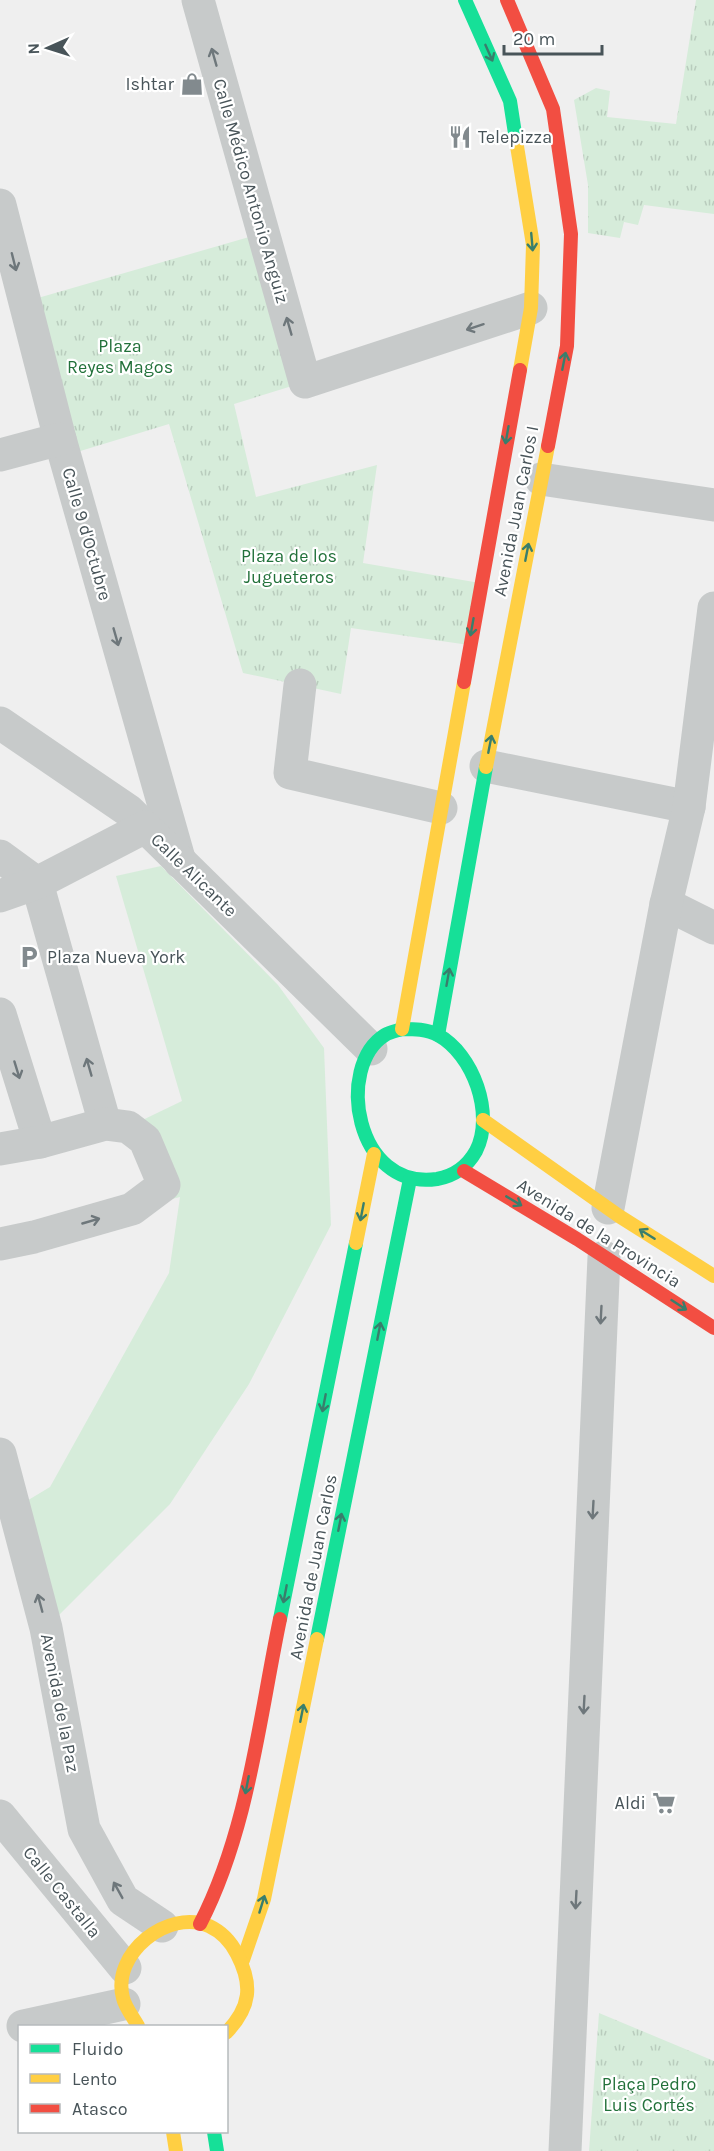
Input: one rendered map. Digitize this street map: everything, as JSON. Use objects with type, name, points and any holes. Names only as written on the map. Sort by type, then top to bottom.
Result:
[{"type":"main road","name":"Avenida Juan Carlos I","points":[[402,1029],[531,308],[533,245],[510,101],[465,0]]},
{"type":"main road","name":"Avenida Juan Carlos I","points":[[438,1035],[486,766],[567,346],[571,234],[553,109],[507,0]]},
{"type":"main road","points":[[402,1029],[419,1029],[438,1035],[454,1047],[468,1067],[477,1090],[483,1120],[478,1148],[464,1171],[440,1180],[410,1179],[395,1172],[374,1155],[359,1107],[360,1075],[371,1049],[385,1035],[402,1029]]},
{"type":"main road","name":"Avenida de la Provincia","points":[[483,1120],[608,1208],[714,1276]]},
{"type":"main road","name":"Avenida de Juan Carlos","points":[[200,1924],[214,1895],[242,1811],[374,1155]]},
{"type":"main road","name":"Avenida de la Provincia","points":[[464,1171],[714,1328]]},
{"type":"main road","name":"Avenida de Juan Carlos","points":[[243,1960],[264,1899],[410,1179]]},
{"type":"main road","points":[[131,2015],[124,1968],[139,1943],[162,1926],[181,1922],[200,1924],[219,1931],[233,1943],[243,1960],[249,1979],[248,1995],[243,2011],[228,2030]]},
{"type":"main road","points":[[173,2133],[176,2151]]},
{"type":"main road","points":[[214,2133],[217,2151]]},
{"type":"street","name":"Calle Médico Antonio Anguiz","points":[[198,0],[305,382],[531,308]]},
{"type":"street","name":"Calle 9 d'Octubre","points":[[0,205],[60,439],[180,862]]},
{"type":"street","points":[[0,455],[60,439]]},
{"type":"street","points":[[541,479],[714,505]]},
{"type":"street","points":[[608,1208],[666,904],[689,807],[714,608]]},
{"type":"street","points":[[300,685],[290,773],[441,808]]},
{"type":"street","name":"Calle Alicante","points":[[0,723],[129,811],[371,1049]]},
{"type":"street","points":[[695,766],[714,730]]},
{"type":"street","points":[[486,766],[689,807]]},
{"type":"street","points":[[0,896],[37,883],[145,827]]},
{"type":"street","points":[[0,856],[37,883],[105,1124]]},
{"type":"street","points":[[666,904],[714,928]]},
{"type":"street","points":[[0,1014],[40,1142]]},
{"type":"street","points":[[0,1149],[40,1142],[105,1124],[128,1127],[145,1140],[164,1185],[132,1209],[34,1237],[0,1244]]},
{"type":"street","points":[[565,2151],[604,1257]]},
{"type":"street","name":"Avenida de la Paz","points":[[0,1454],[46,1628],[84,1829],[123,1900],[162,1926]]},
{"type":"street","name":"Calle Castalla","points":[[0,1816],[124,1968]]},
{"type":"street","points":[[39,2025],[131,2015]]},
{"type":"street","points":[[0,2032],[18,2028]]},
{"type":"green space","points":[[696,0],[714,0],[714,214],[644,205],[638,225],[624,222],[620,238],[588,233],[588,185],[574,100],[596,88],[610,91],[607,117],[676,124]]},
{"type":"green space","points":[[263,233],[305,382],[234,404],[256,497],[377,465],[363,563],[480,583],[469,645],[351,628],[341,694],[243,673],[169,424],[64,456],[24,302]]},
{"type":"green space","points":[[161,866],[278,985],[324,1048],[331,1225],[249,1384],[170,1504],[46,1628],[15,1508],[50,1487],[169,1273],[180,1197],[132,1209],[164,1185],[128,1127],[182,1101],[116,876]]},
{"type":"green space","name":"Plaça Pedro Luis Cortés","points":[[599,2013],[714,2061],[714,2151],[589,2151]]},
{"type":"traffic: fast","points":[[465,0],[510,101],[516,140]]},
{"type":"traffic: fast","points":[[438,1035],[486,767]]},
{"type":"traffic: fast","points":[[402,1029],[429,1032],[438,1035],[450,1044],[470,1070],[482,1103],[483,1120],[476,1151],[464,1166],[443,1178],[409,1178],[387,1166],[371,1147],[362,1123],[358,1097],[361,1072],[370,1051],[385,1035],[402,1029]]},
{"type":"traffic: fast","points":[[317,1639],[410,1179]]},
{"type":"traffic: fast","points":[[280,1619],[356,1243]]},
{"type":"traffic: fast","points":[[214,2133],[217,2151]]},
{"type":"traffic: slow","points":[[516,140],[533,245],[531,308],[520,370]]},
{"type":"traffic: slow","points":[[486,767],[548,446]]},
{"type":"traffic: slow","points":[[402,1029],[464,682]]},
{"type":"traffic: slow","points":[[483,1120],[619,1216],[714,1276]]},
{"type":"traffic: slow","points":[[356,1243],[374,1154]]},
{"type":"traffic: slow","points":[[243,1960],[264,1899],[317,1639]]},
{"type":"traffic: slow","points":[[137,2025],[123,1998],[122,1982],[126,1966],[134,1951],[161,1929],[177,1923],[193,1922],[209,1926],[226,1938],[237,1954],[246,1976],[245,2005],[228,2030]]},
{"type":"traffic: slow","points":[[173,2133],[176,2151]]},
{"type":"traffic: jam","points":[[507,0],[553,109],[571,234],[567,346],[548,446]]},
{"type":"traffic: jam","points":[[464,682],[520,370]]},
{"type":"traffic: jam","points":[[464,1171],[577,1239],[714,1328]]},
{"type":"traffic: jam","points":[[200,1924],[230,1851],[241,1813],[280,1619]]},
{"type":"place","name":"Ishtar","points":[[192,84]]},
{"type":"place","name":"Telepizza","points":[[460,137]]},
{"type":"place","name":"Plaza Nueva York","points":[[29,957]]},
{"type":"place","name":"Aldi","points":[[664,1803]]},
{"type":"park label","name":"Plaza Reyes Magos","points":[[120,356]]},
{"type":"park label","name":"Plaza de los Jugueteros","points":[[289,566]]}]
